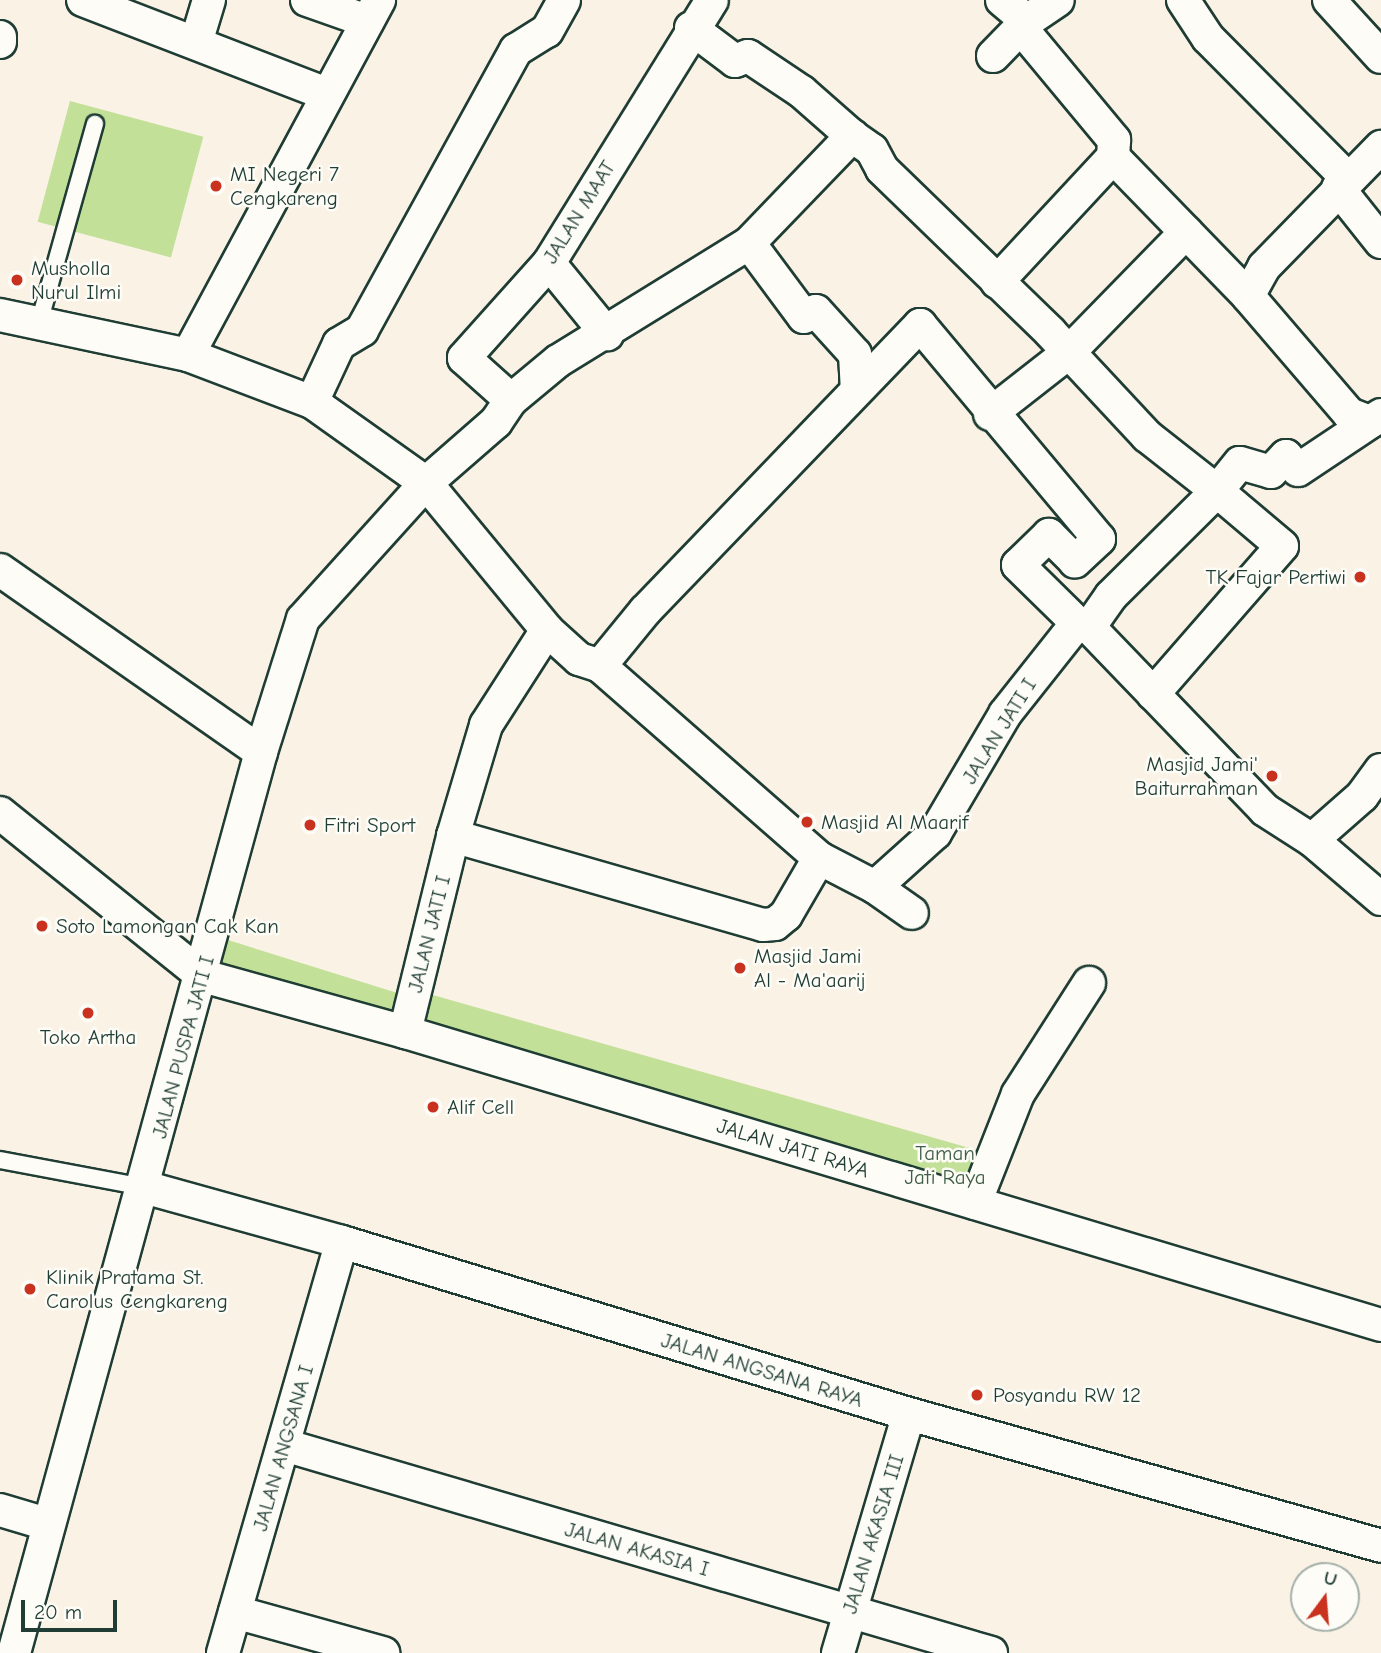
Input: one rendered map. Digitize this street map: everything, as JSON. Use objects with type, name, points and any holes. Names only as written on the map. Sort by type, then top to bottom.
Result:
[{"type":"street","points":[[83,0],[327,94]]},
{"type":"street","points":[[195,43],[209,0]]},
{"type":"street","points":[[188,355],[373,10],[307,0]]},
{"type":"street","points":[[312,402],[339,344],[362,330],[516,50],[547,31],[564,0]]},
{"type":"street","name":"JALAN MAAT","points":[[511,400],[464,358],[549,263],[691,28],[712,0]]},
{"type":"street","points":[[997,282],[1113,157],[1114,140],[1002,0]]},
{"type":"street","points":[[993,56],[1024,25],[1058,0]]},
{"type":"street","points":[[1183,0],[1208,38],[1343,183],[1381,242]]},
{"type":"street","points":[[1329,0],[1381,57]]},
{"type":"street","points":[[691,28],[735,61],[748,56],[802,92],[872,150],[881,169],[1068,353],[1147,436],[1282,546],[1153,695]]},
{"type":"street","points":[[426,483],[496,422],[511,400],[558,361],[607,334],[749,243],[852,136]]},
{"type":"street","points":[[1248,296],[1264,267],[1381,147]]},
{"type":"street","points":[[1113,157],[1248,296],[1349,414],[1375,419]]},
{"type":"street","points":[[990,414],[1068,353],[1186,232]]},
{"type":"street","points":[[749,243],[804,317],[816,311],[855,354],[857,387]]},
{"type":"street","points":[[549,263],[607,334]]},
{"type":"street","points":[[0,315],[188,355],[312,402],[426,483],[547,630],[579,659],[600,666],[819,858],[875,887],[912,913]]},
{"type":"street","points":[[600,666],[645,611],[857,387],[920,325],[990,414],[1099,539],[1075,561],[1049,536],[1018,565],[1083,625],[1265,810],[1312,840],[1381,900]]},
{"type":"street","name":"JALAN JATI I","points":[[875,887],[948,817],[1005,714],[1083,625],[1217,491],[1241,463],[1271,472],[1286,456],[1298,470],[1375,419]]},
{"type":"street","name":"JALAN PUSPA JATI I","points":[[14,1653],[47,1524],[203,976],[261,752],[303,619],[426,483]]},
{"type":"street","points":[[0,570],[261,752]]},
{"type":"street","name":"JALAN JATI I","points":[[405,1032],[453,836],[486,725],[547,630]]},
{"type":"street","points":[[1312,840],[1362,796],[1381,769]]},
{"type":"street","points":[[0,813],[203,976]]},
{"type":"street","points":[[453,836],[769,925],[786,915],[819,858]]},
{"type":"street","name":"JALAN JATI RAYA","points":[[203,976],[405,1032],[1381,1325]]},
{"type":"street","points":[[975,1203],[1017,1094],[1089,983]]},
{"type":"street","name":"JALAN ANGSANA RAYA","points":[[144,1188],[342,1242],[909,1414],[1381,1546]]},
{"type":"street","name":"JALAN ANGSANA I","points":[[223,1653],[342,1242]]},
{"type":"street","name":"JALAN AKASIA III","points":[[838,1653],[909,1414]]},
{"type":"street","name":"JALAN AKASIA I","points":[[284,1445],[991,1653]]},
{"type":"street","points":[[0,1510],[47,1524]]},
{"type":"street","points":[[235,1612],[383,1653]]},
{"type":"lane","points":[[39,323],[95,124]]},
{"type":"lane","points":[[0,1160],[144,1188]]},
{"type":"green space","points":[[70,101],[203,137],[171,257],[38,222]]},
{"type":"green space","points":[[228,940],[407,996],[400,1025],[218,973]]},
{"type":"green space","name":"Taman Jati Raya","points":[[419,991],[980,1151],[965,1195],[411,1026]]},
{"type":"place","name":"MI Negeri 7 Cengkareng","points":[[216,186]]},
{"type":"place","name":"Musholla Nurul Ilmi","points":[[17,280]]},
{"type":"place","name":"TK Fajar Pertiwi","points":[[1360,577]]},
{"type":"place","name":"Masjid Jami' Baiturrahman","points":[[1272,776]]},
{"type":"place","name":"Masjid Al Maarif","points":[[807,822]]},
{"type":"place","name":"Fitri Sport","points":[[310,825]]},
{"type":"place","name":"Soto Lamongan Cak Kan","points":[[42,926]]},
{"type":"place","name":"Masjid Jami Al - Ma'aarij","points":[[740,968]]},
{"type":"place","name":"Toko Artha","points":[[88,1013]]},
{"type":"place","name":"Alif Cell","points":[[433,1107]]},
{"type":"place","name":"Klinik Pratama St. Carolus Cengkareng","points":[[30,1289]]},
{"type":"place","name":"Posyandu RW 12","points":[[977,1395]]}]
